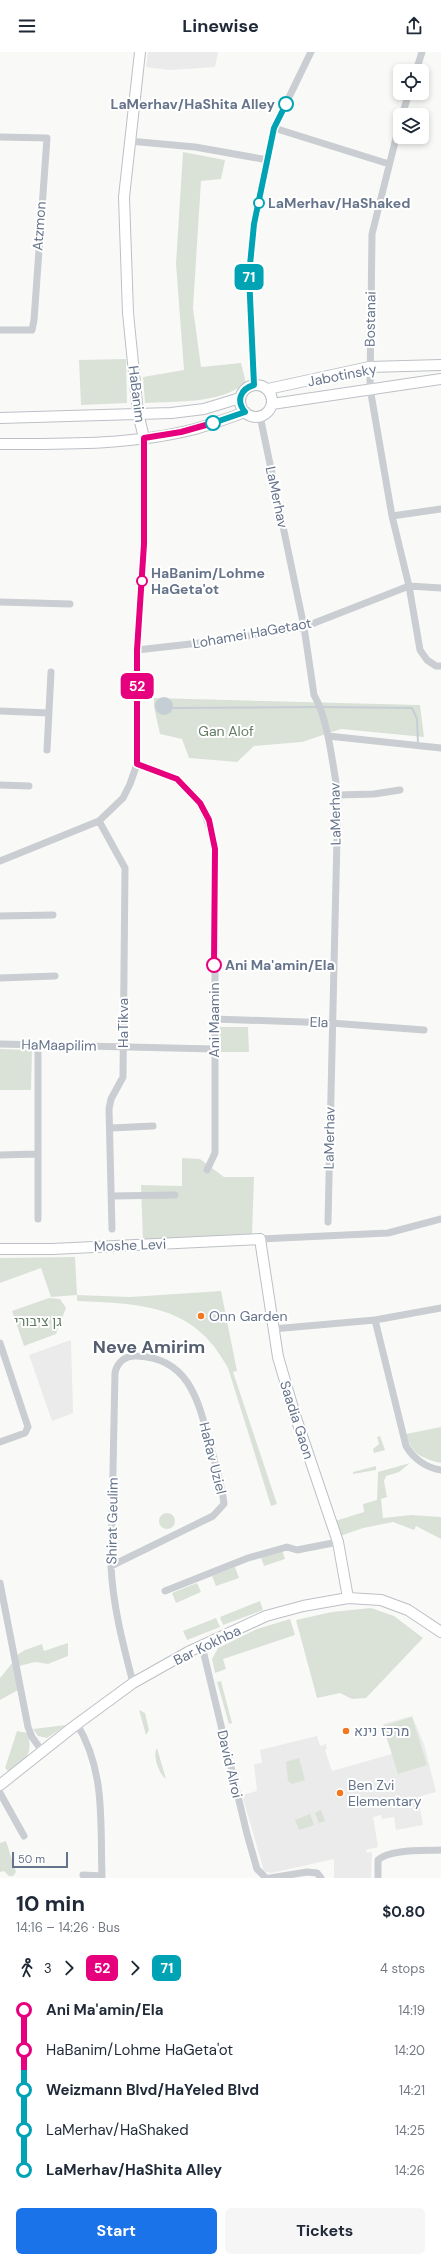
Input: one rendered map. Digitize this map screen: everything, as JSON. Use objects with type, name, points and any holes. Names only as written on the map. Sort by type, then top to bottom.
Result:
[{"type":"street","name":"HaBanim","points":[[99,821],[123,798],[137,764],[137,650],[144,544],[144,438],[138,413],[127,290],[124,197],[140,52]]},
{"type":"street","points":[[254,385],[249,275],[254,224],[274,128],[312,52]]},
{"type":"street","points":[[418,64],[422,52]]},
{"type":"street","points":[[274,128],[389,164]]},
{"type":"street","name":"Atzmon","points":[[0,137],[47,138],[37,251],[34,320],[32,330],[0,330]]},
{"type":"street","points":[[129,141],[195,147],[268,160]]},
{"type":"street","name":"Bostanai","points":[[394,144],[372,234],[369,367],[370,388],[392,516],[409,586],[420,650],[428,660],[436,666],[441,666]]},
{"type":"street","name":"Jabotinsky","points":[[268,389],[369,367],[441,365]]},
{"type":"street","name":"Jabotinsky","points":[[272,404],[370,388],[441,379]]},
{"type":"street","points":[[254,385],[268,389],[272,399],[270,409],[260,416],[255,417],[245,412],[240,403],[240,398],[245,389],[254,385]]},
{"type":"street","points":[[0,418],[171,413],[204,409],[240,398]]},
{"type":"street","points":[[0,444],[88,443],[144,438],[195,429],[245,412]]},
{"type":"street","name":"LaMerhav","points":[[260,416],[304,627],[314,696],[318,702],[328,736],[338,795],[331,1023],[328,1222]]},
{"type":"street","points":[[392,516],[441,510]]},
{"type":"street","points":[[409,586],[441,588]]},
{"type":"street","name":"Lohamei HaGetaot","points":[[137,650],[217,641],[304,627],[409,586]]},
{"type":"street","points":[[0,602],[70,604]]},
{"type":"street","points":[[47,750],[51,672]]},
{"type":"street","points":[[0,711],[49,712]]},
{"type":"street","points":[[328,736],[441,748]]},
{"type":"street","name":"Ani Maamin","points":[[137,764],[177,779],[200,803],[209,820],[215,849],[215,1153],[206,1170]]},
{"type":"street","points":[[0,785],[29,786]]},
{"type":"street","points":[[338,795],[374,794],[400,790]]},
{"type":"street","points":[[0,861],[99,821]]},
{"type":"street","name":"HaTikva","points":[[99,821],[125,868],[123,1077],[111,1099],[109,1109],[111,1128],[112,1229]]},
{"type":"street","points":[[0,916],[53,915]]},
{"type":"street","points":[[0,978],[55,976]]},
{"type":"street","name":"Ela","points":[[214,1019],[331,1023],[424,1030]]},
{"type":"street","name":"HaMaapilim","points":[[0,1044],[214,1049]]},
{"type":"street","points":[[38,1045],[38,1219]]},
{"type":"street","points":[[111,1128],[152,1126]]},
{"type":"street","points":[[0,1154],[38,1154]]},
{"type":"street","points":[[112,1196],[175,1195]]},
{"type":"street","points":[[260,1239],[388,1233],[441,1219]]},
{"type":"street","name":"Moshe Levi","points":[[0,1249],[52,1249],[260,1239]]},
{"type":"street","name":"Saadia Gaon","points":[[260,1239],[273,1329],[284,1379],[338,1542],[348,1598]]},
{"type":"street","points":[[273,1329],[375,1320],[441,1308]]},
{"type":"street","points":[[375,1320],[406,1446],[412,1456],[425,1464],[441,1470]]},
{"type":"street","points":[[0,1343],[28,1423],[25,1433],[0,1442]]},
{"type":"street","name":"HaRav Uziel","points":[[111,1566],[213,1516],[224,1504],[200,1408],[192,1389],[174,1367],[158,1359],[134,1356],[124,1358]]},
{"type":"street","name":"Shirat Geulim","points":[[124,1358],[116,1368],[115,1373],[111,1566],[115,1614],[133,1683]]},
{"type":"street","points":[[164,1591],[248,1558],[287,1547],[297,1550],[338,1542]]},
{"type":"street","points":[[0,1583],[28,1727],[32,1737],[42,1751]]},
{"type":"street","name":"Bar Kokhba","points":[[0,1785],[77,1724],[133,1683],[202,1646],[273,1614],[348,1598],[384,1601],[408,1610],[441,1632]]},
{"type":"street","name":"David Alroi","points":[[202,1646],[247,1834],[257,1869],[266,1878]]},
{"type":"street","points":[[77,1724],[90,1750],[100,1794],[102,1876],[83,1876]]},
{"type":"street","points":[[0,1793],[24,1836]]},
{"type":"street","points":[[378,1878],[378,1860],[382,1856],[441,1850]]},
{"type":"street","points":[[270,1878],[307,1872],[317,1873],[322,1878]]},
{"type":"shaded area","points":[[148,52],[218,52],[215,67],[170,70],[146,67]]},
{"type":"shaded area","points":[[160,697],[168,697],[173,702],[171,713],[168,715],[160,715],[155,710],[155,702]]},
{"type":"shaded area","points":[[71,1340],[73,1413],[52,1421],[29,1355]]},
{"type":"shaded area","name":"Ben Zvi Elementary","points":[[412,1716],[424,1744],[436,1792],[418,1797],[423,1825],[396,1830],[394,1817],[382,1819],[381,1815],[373,1817],[378,1847],[366,1850],[367,1853],[372,1852],[371,1878],[334,1878],[334,1859],[271,1873],[264,1871],[242,1795],[257,1791],[254,1764],[262,1763],[260,1750],[317,1736],[320,1746],[326,1744],[327,1749],[325,1750],[332,1771],[392,1754],[383,1724]]},
{"type":"green space","points":[[183,152],[225,160],[221,179],[201,181],[193,308],[201,367],[241,363],[246,383],[235,390],[211,398],[145,403],[143,377],[184,370],[176,264]]},
{"type":"green space","points":[[126,359],[127,403],[81,405],[79,360]]},
{"type":"green space","name":"Gan Alof","points":[[154,698],[420,705],[424,737],[341,729],[302,742],[254,746],[237,762],[189,758],[182,739],[160,734],[154,707]]},
{"type":"green space","points":[[220,1027],[248,1027],[249,1052],[221,1052]]},
{"type":"green space","points":[[0,1049],[32,1050],[31,1090],[0,1090]]},
{"type":"green space","points":[[182,1158],[200,1159],[224,1177],[254,1177],[252,1236],[143,1241],[141,1185],[182,1186]]},
{"type":"green space","points":[[75,1257],[77,1295],[51,1297],[41,1268],[0,1283],[0,1258]]},
{"type":"green space","points":[[221,1291],[237,1371],[233,1372],[277,1504],[271,1506],[228,1368],[214,1347],[199,1331],[182,1319],[164,1312],[123,1304],[77,1301],[77,1295],[130,1297]]},
{"type":"green space","name":"גן ציבורי","points":[[49,1298],[60,1299],[66,1308],[56,1334],[24,1346],[12,1311]]},
{"type":"green space","points":[[441,1427],[441,1463],[418,1454],[408,1441],[406,1434]]},
{"type":"green space","points":[[380,1436],[385,1450],[374,1453],[373,1449],[379,1444],[377,1437]]},
{"type":"green space","points":[[410,1463],[399,1472],[386,1476],[384,1481],[387,1497],[381,1499],[383,1518],[411,1515],[441,1517],[441,1539],[416,1526],[414,1530],[393,1522],[363,1528],[340,1536],[335,1521],[364,1512],[363,1504],[377,1500],[378,1472]]},
{"type":"green space","points":[[376,1466],[376,1470],[353,1474],[353,1472]]},
{"type":"green space","points":[[164,1513],[170,1513],[175,1518],[173,1527],[170,1529],[164,1529],[159,1524],[159,1518]]},
{"type":"green space","points":[[282,1550],[285,1559],[264,1566],[261,1558]]},
{"type":"green space","points":[[235,1567],[239,1578],[216,1586],[212,1576]]},
{"type":"green space","points":[[197,1583],[201,1592],[176,1603],[172,1593]]},
{"type":"green space","points":[[260,1601],[263,1610],[223,1625],[220,1617]]},
{"type":"green space","points":[[371,1608],[394,1616],[423,1638],[366,1698],[352,1699],[340,1693],[317,1698],[296,1620],[332,1612]]},
{"type":"green space","points":[[216,1618],[220,1627],[187,1640],[183,1631]]},
{"type":"green space","points":[[290,1619],[295,1635],[223,1659],[226,1669],[215,1673],[212,1659],[218,1648],[257,1629]]},
{"type":"green space","points":[[68,1643],[68,1656],[48,1664],[35,1662],[19,1666],[17,1655],[25,1650],[42,1644],[44,1651]]},
{"type":"green space","points":[[13,1662],[18,1690],[0,1700],[0,1678]]},
{"type":"green space","points":[[221,1681],[232,1723],[229,1724],[217,1682]]},
{"type":"green space","points":[[139,1710],[145,1713],[149,1730],[146,1735]]},
{"type":"green space","points":[[412,1717],[427,1765],[398,1774],[383,1726]]},
{"type":"green space","points":[[66,1725],[47,1738],[38,1736],[33,1729]]},
{"type":"green space","points":[[17,1731],[28,1733],[30,1747],[24,1760],[10,1773],[5,1768]]},
{"type":"green space","points":[[157,1748],[166,1779],[163,1777],[157,1764],[155,1755]]},
{"type":"green space","points":[[299,1758],[305,1780],[292,1784],[288,1781],[286,1762]]},
{"type":"green space","points":[[321,1810],[325,1821],[319,1823],[315,1813]]},
{"type":"green space","points":[[310,1814],[314,1825],[299,1830],[295,1820]]},
{"type":"green space","points":[[6,1841],[16,1872],[13,1876],[9,1876],[4,1871],[0,1872],[0,1843]]},
{"type":"waterway","points":[[173,708],[318,707]]},
{"type":"waterway","points":[[322,707],[412,708],[417,719],[418,744]]},
{"type":"bus line","name":"71","points":[[213,423],[245,412],[240,403],[240,398],[245,389],[254,385],[249,275],[254,224],[274,128],[286,104]]},
{"type":"bus line","name":"52","points":[[213,423],[195,429],[144,438],[144,544],[137,650],[137,764],[170,775],[177,779],[200,803],[209,820],[215,849],[214,965]]},
{"type":"place","name":"LaMerhav/HaShita Alley","points":[[286,104]]},
{"type":"place","name":"LaMerhav/HaShaked","points":[[259,203]]},
{"type":"place","name":"HaBanim/Lohme HaGeta'ot","points":[[142,581]]},
{"type":"place","name":"Ani Ma'amin/Ela","points":[[214,965]]},
{"type":"place","name":"Onn Garden","points":[[201,1316]]},
{"type":"place","name":"מרכז נינא","points":[[346,1731]]},
{"type":"place","name":"Ben Zvi Elementary","points":[[340,1793]]},
{"type":"district","name":"Neve Amirim","points":[[149,1347]]}]
